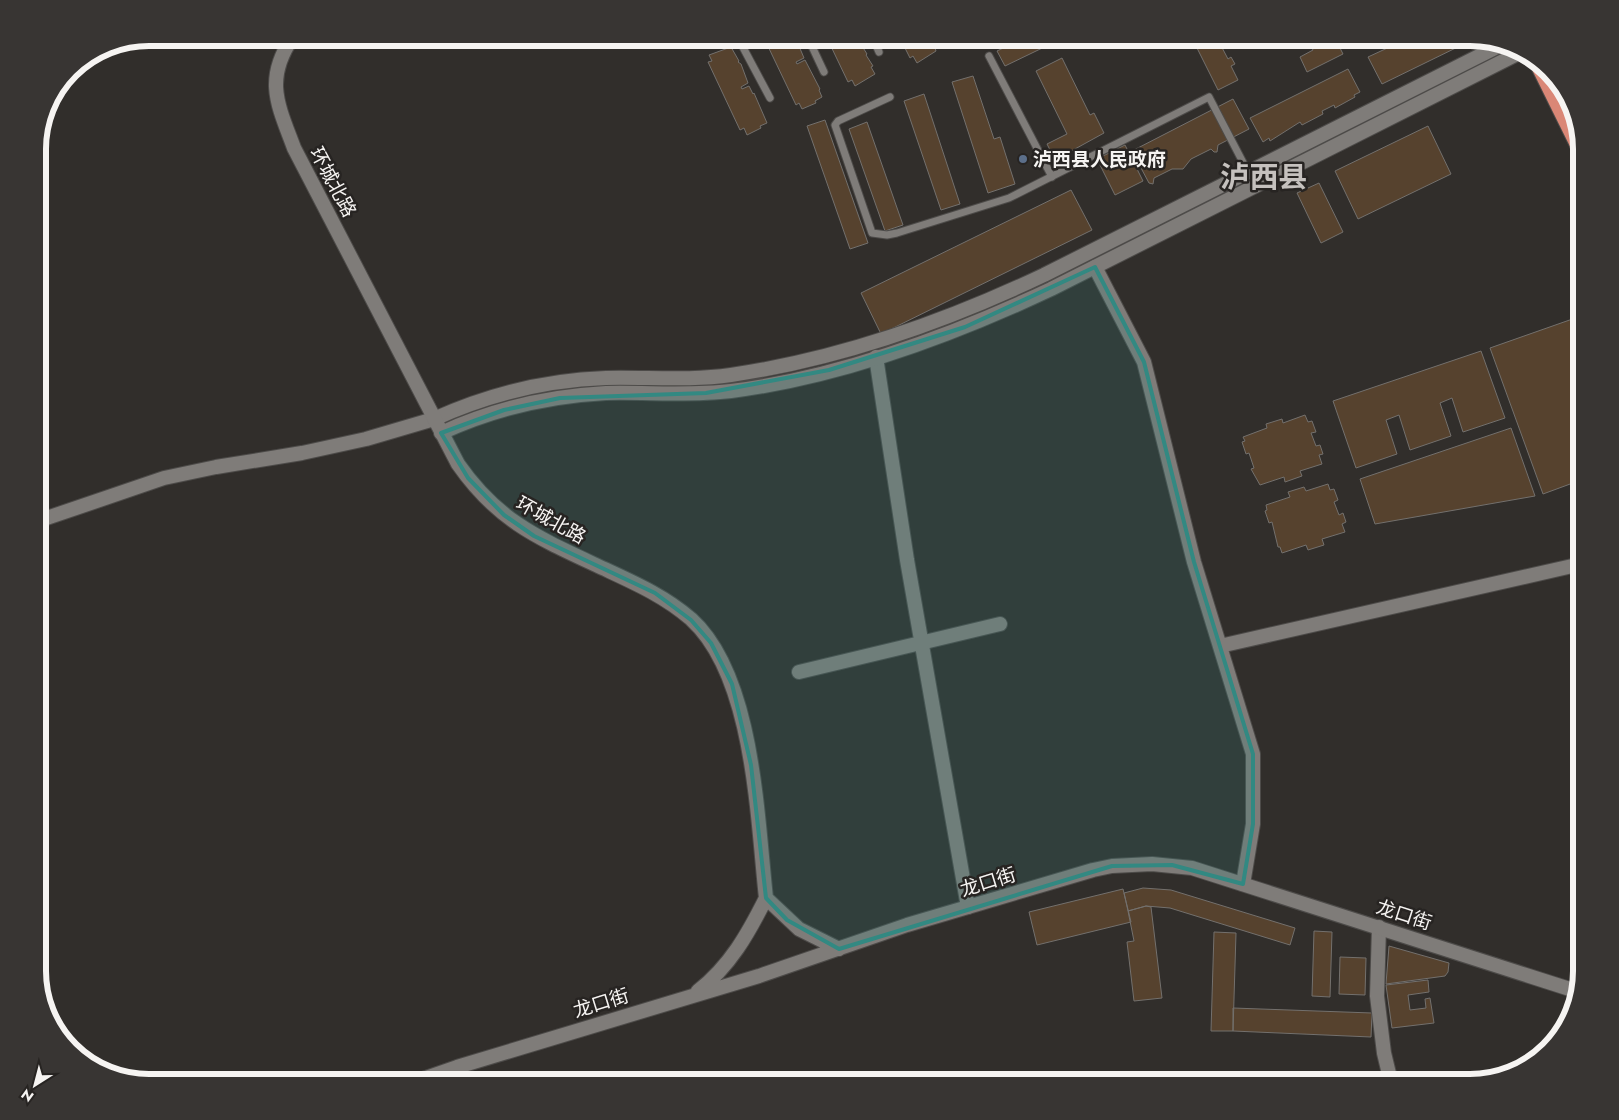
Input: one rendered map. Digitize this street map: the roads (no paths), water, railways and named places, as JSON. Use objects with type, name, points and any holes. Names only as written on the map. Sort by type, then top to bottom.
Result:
[{"type":"highway","points":[[1544,78],[1571,131]]},
{"type":"street","name":"环城北路","points":[[287,46],[279,60],[275,89],[276,99],[294,148],[441,433],[468,478],[504,515],[534,536],[655,593],[691,620],[711,644],[732,684],[751,765],[766,898]]},
{"type":"street","points":[[46,518],[164,478],[216,466],[302,453],[366,439],[434,419],[482,401],[538,386],[603,378],[679,380],[731,375],[787,364],[871,343],[1003,295],[1492,49]]},
{"type":"street","points":[[441,433],[504,410],[560,398],[604,393],[680,394],[733,390],[819,372],[876,357],[992,316],[1095,267],[1514,56]]},
{"type":"street","points":[[1095,267],[1144,362],[1194,562],[1253,754],[1253,824],[1243,884]]},
{"type":"street","points":[[876,357],[922,643],[968,908]]},
{"type":"street","points":[[1220,646],[1573,566]]},
{"type":"street","points":[[799,672],[1000,624]]},
{"type":"street","name":"龙口街","points":[[437,1074],[759,976],[968,908],[1093,870],[1131,864],[1192,868],[1571,988]]},
{"type":"street","points":[[694,995],[719,972],[735,953],[749,932],[766,898],[799,929],[839,949]]},
{"type":"street","points":[[1380,927],[1377,996],[1381,1035],[1389,1074]]},
{"type":"lane","points":[[742,46],[770,98]]},
{"type":"lane","points":[[812,46],[824,72]]},
{"type":"lane","points":[[876,46],[879,52]]},
{"type":"lane","points":[[989,56],[1052,176]]},
{"type":"lane","points":[[890,97],[838,121],[835,125],[872,233],[892,235],[1009,198],[1209,97],[1248,172]]},
{"type":"place","name":"泸西县人民政府","points":[[1023,159]]},
{"type":"district","name":"泸西县","points":[[1264,177]]}]
